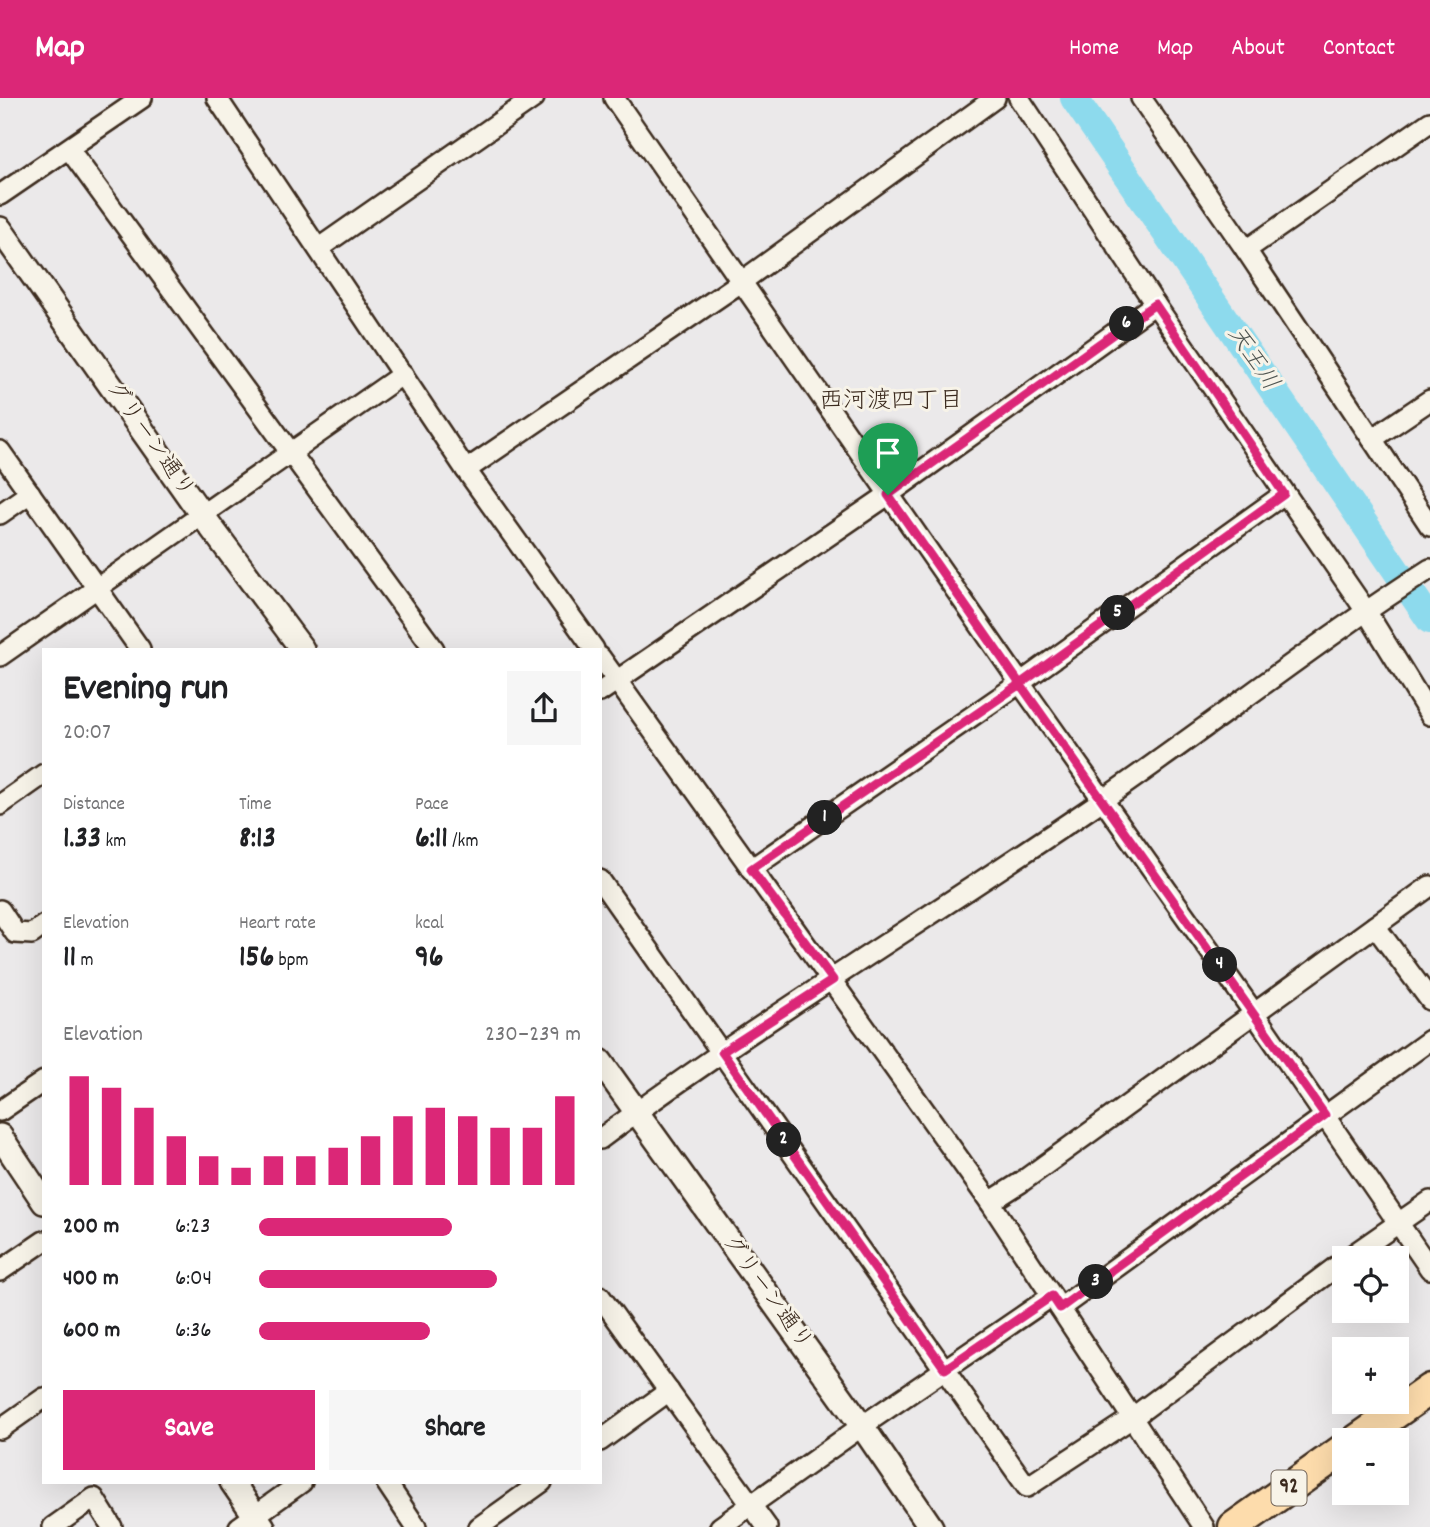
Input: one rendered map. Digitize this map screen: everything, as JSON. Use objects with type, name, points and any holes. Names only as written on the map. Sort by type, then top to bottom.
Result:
[{"type":"main road","points":[[1374,1428],[1430,1389]]},
{"type":"main road","points":[[1407,1428],[1430,1412]]},
{"type":"main road","name":"92","points":[[1234,1527],[1332,1458]]},
{"type":"main road","name":"92","points":[[1266,1527],[1332,1480]]},
{"type":"street","points":[[0,195],[142,98]]},
{"type":"street","points":[[217,98],[466,470],[593,648]]},
{"type":"street","points":[[319,248],[534,98]]},
{"type":"street","points":[[614,98],[888,495],[1254,1013],[1430,1269]]},
{"type":"street","points":[[466,470],[741,282],[995,98]]},
{"type":"street","points":[[1019,98],[1284,494],[1372,606],[1430,715]]},
{"type":"street","points":[[1141,98],[1430,526]]},
{"type":"street","points":[[1246,250],[1430,122]]},
{"type":"street","points":[[69,149],[433,648]]},
{"type":"street","name":"グリーン通り","points":[[0,229],[202,515],[301,648]]},
{"type":"street","points":[[602,691],[888,495],[1155,304]]},
{"type":"street","points":[[0,656],[403,374]]},
{"type":"street","points":[[1372,439],[1430,400]]},
{"type":"street","points":[[0,451],[139,648]]},
{"type":"street","points":[[0,514],[30,493]]},
{"type":"street","points":[[751,869],[1020,684],[1284,494]]},
{"type":"street","points":[[602,1138],[722,1052],[1102,800],[1372,606],[1430,569]]},
{"type":"street","points":[[602,660],[990,1202],[1204,1527]]},
{"type":"street","points":[[0,805],[42,775]]},
{"type":"street","points":[[602,883],[1027,1487],[1132,1418],[1332,1271]]},
{"type":"street","points":[[990,1202],[1430,886]]},
{"type":"street","points":[[0,910],[15,933],[32,934],[42,926]]},
{"type":"street","points":[[1375,926],[1430,1000]]},
{"type":"street","points":[[720,1527],[945,1369],[1056,1302],[1430,1040]]},
{"type":"street","name":"グリーン通り","points":[[602,1064],[862,1426],[931,1527]]},
{"type":"street","points":[[0,1111],[42,1082]]},
{"type":"street","points":[[0,1136],[42,1199]]},
{"type":"street","points":[[1364,1246],[1430,1201]]},
{"type":"street","points":[[0,1271],[42,1242]]},
{"type":"street","points":[[602,1299],[767,1527]]},
{"type":"street","points":[[602,1440],[669,1391]]},
{"type":"street","points":[[0,1430],[42,1399]]},
{"type":"street","points":[[233,1484],[252,1523],[300,1484]]},
{"type":"street","points":[[387,1484],[416,1527]]},
{"type":"street","points":[[479,1527],[539,1484]]},
{"type":"street","points":[[53,1527],[94,1498],[112,1527]]},
{"type":"waterway","name":"天王川","points":[[1074,98],[1430,620]]},
{"type":"district","name":"西河渡四丁目","points":[[891,402]]},
{"type":"route","points":[[888,495],[1020,684],[751,869],[833,980],[722,1052],[945,1369],[1052,1296],[1060,1308],[1325,1115],[1020,684],[1284,494],[1155,304],[888,495]]}]
